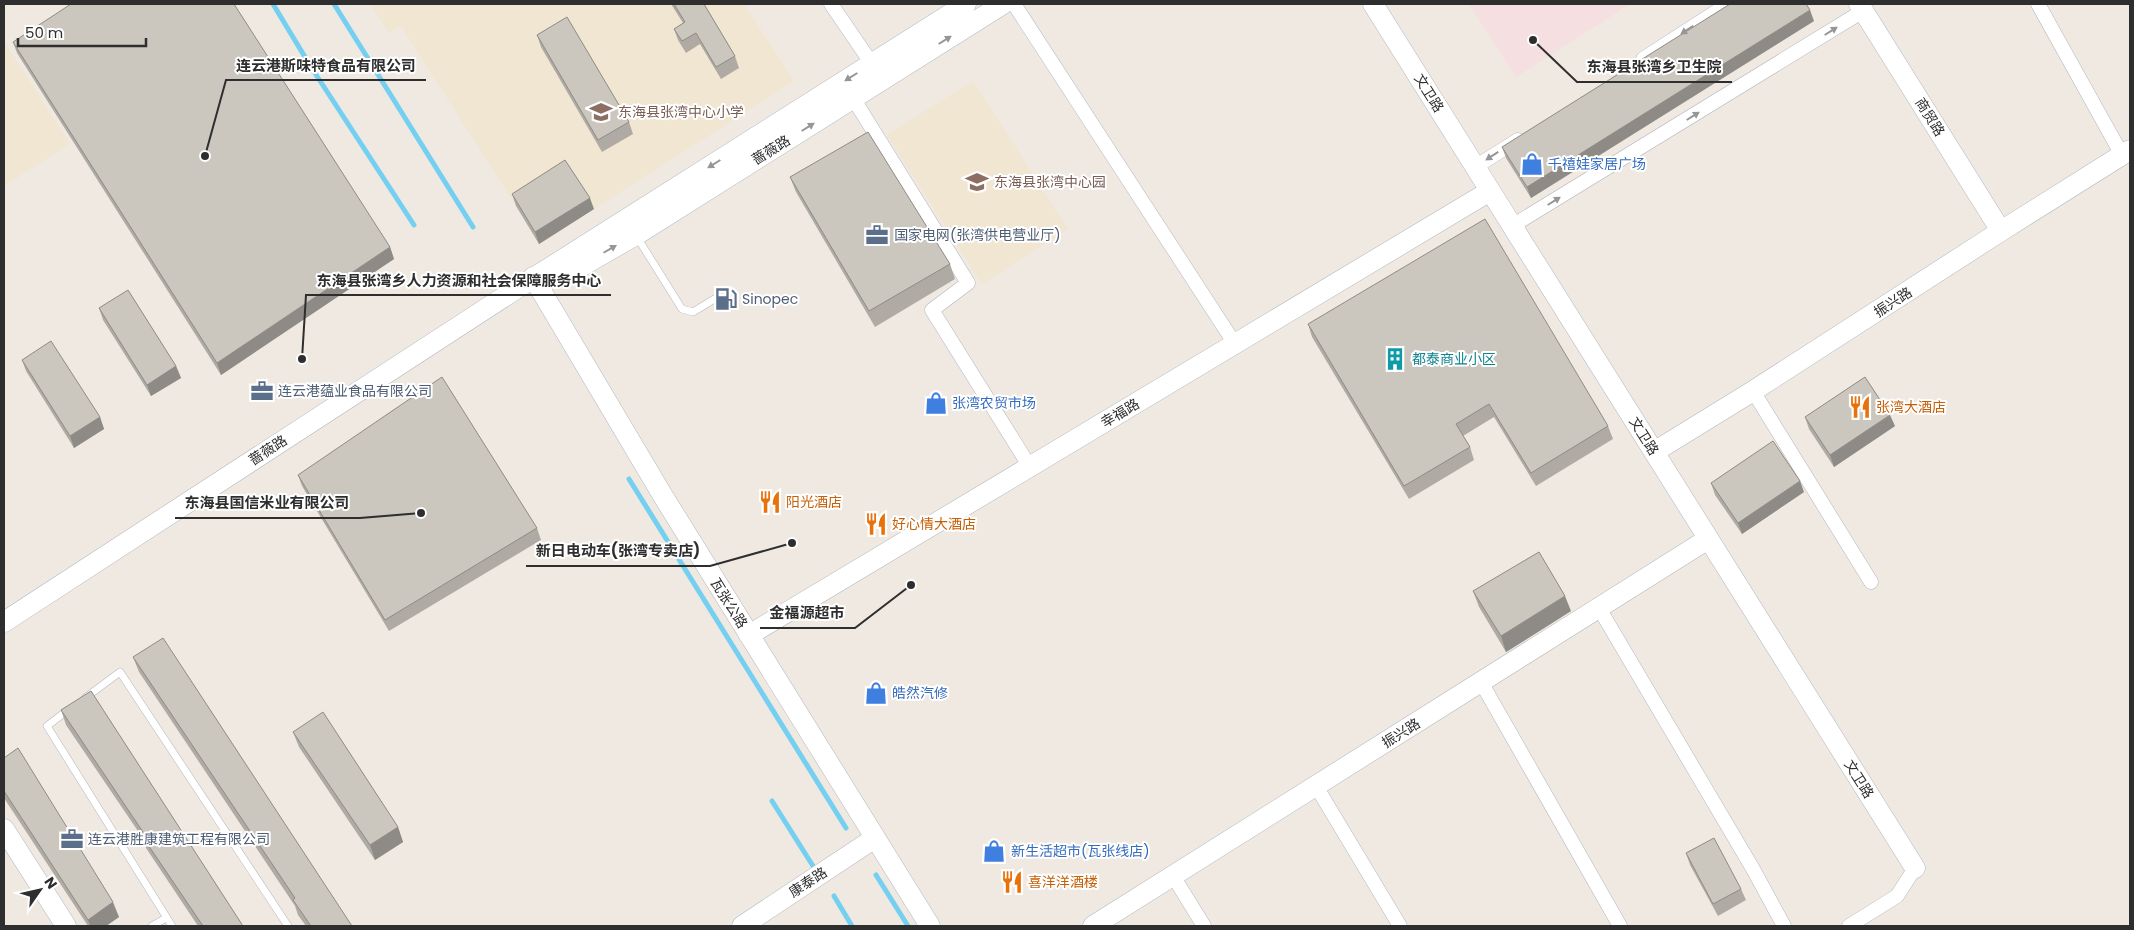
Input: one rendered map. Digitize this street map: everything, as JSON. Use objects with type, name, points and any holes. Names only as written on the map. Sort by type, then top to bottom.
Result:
[{"type":"street","points":[[831,4],[872,64]]},
{"type":"street","name":"蔷薇路","points":[[4,622],[533,277],[966,4]]},
{"type":"street","name":"蔷薇路","points":[[533,277],[568,274],[636,235],[1002,4]]},
{"type":"street","points":[[1014,4],[1235,344]]},
{"type":"street","name":"文卫路","points":[[1373,4],[1915,868]]},
{"type":"street","points":[[1628,68],[1728,4]]},
{"type":"street","points":[[2038,4],[2126,152]]},
{"type":"street","points":[[1512,226],[1861,7]]},
{"type":"street","name":"商贸路","points":[[1861,7],[2001,231]]},
{"type":"street","points":[[853,98],[968,283],[932,310],[1030,467]]},
{"type":"street","points":[[1475,167],[1528,133]]},
{"type":"street","name":"振兴路","points":[[1654,452],[1753,391],[2126,152]]},
{"type":"street","name":"幸福路","points":[[749,635],[1490,191]]},
{"type":"street","name":"瓦张公路","points":[[533,277],[663,496],[930,926]]},
{"type":"street","points":[[1753,391],[1871,582]]},
{"type":"street","name":"振兴路","points":[[1093,926],[1708,539]]},
{"type":"street","points":[[1599,608],[1753,868],[1784,926]]},
{"type":"street","points":[[1481,682],[1620,926]]},
{"type":"street","points":[[1316,786],[1400,926]]},
{"type":"street","points":[[4,829],[66,926]]},
{"type":"street","name":"康泰路","points":[[742,926],[875,838]]},
{"type":"street","points":[[1849,926],[1897,896],[1915,868]]},
{"type":"street","points":[[1173,876],[1204,926]]},
{"type":"lane","points":[[636,235],[682,309],[693,312],[716,298]]},
{"type":"lane","points":[[172,926],[47,726],[120,672],[288,926]]},
{"type":"lane","points":[[152,926],[166,918]]},
{"type":"shaded area","name":"东海县张湾中心小学","points":[[370,4],[744,4],[794,81],[594,209],[570,172],[516,206],[401,26],[389,33]]},
{"type":"shaded area","points":[[1469,4],[1630,4],[1516,77]]},
{"type":"shaded area","points":[[4,41],[70,144],[4,186]]},
{"type":"shaded area","name":"东海县张湾中心园","points":[[973,81],[1068,229],[982,284],[887,135]]},
{"type":"building","points":[[71,4],[234,4],[390,247],[217,363],[13,42]]},
{"type":"building","points":[[674,4],[704,4],[735,56],[716,67],[696,33],[682,41],[674,29],[685,22]]},
{"type":"building","points":[[1730,4],[1806,4],[1810,10],[1527,187],[1502,147]]},
{"type":"building","points":[[567,17],[629,122],[598,140],[537,35]]},
{"type":"building","name":"国家电网(张湾供电营业厅)","points":[[868,132],[950,264],[869,311],[790,177]]},
{"type":"building","points":[[565,160],[590,198],[535,232],[512,194]]},
{"type":"building","points":[[1485,219],[1608,426],[1531,473],[1489,404],[1456,424],[1470,447],[1404,486],[1308,324]]},
{"type":"building","points":[[128,290],[176,366],[147,385],[99,308]]},
{"type":"building","points":[[51,341],[100,417],[70,436],[22,360]]},
{"type":"building","points":[[442,377],[537,528],[385,620],[298,475]]},
{"type":"building","points":[[1865,377],[1890,415],[1830,455],[1805,417]]},
{"type":"building","points":[[1773,441],[1800,481],[1738,523],[1711,483]]},
{"type":"building","points":[[1539,552],[1565,596],[1501,636],[1473,591]]},
{"type":"building","points":[[163,638],[352,926],[311,926],[293,900],[295,898],[133,657]]},
{"type":"building","points":[[91,691],[243,926],[203,926],[140,833],[143,832],[61,710]]},
{"type":"building","points":[[323,712],[398,827],[370,845],[293,732]]},
{"type":"building","points":[[18,748],[113,902],[88,920],[4,791],[4,758]]},
{"type":"building","points":[[1714,838],[1741,889],[1713,904],[1686,853]]},
{"type":"waterway","points":[[273,4],[311,67],[414,225]]},
{"type":"waterway","points":[[334,4],[473,227]]},
{"type":"waterway","points":[[629,479],[846,828]]},
{"type":"waterway","points":[[772,801],[813,866]]},
{"type":"waterway","points":[[876,875],[908,926]]},
{"type":"waterway","points":[[834,896],[852,926]]},
{"type":"place","name":"东海县张湾乡卫生院","points":[[1533,40]]},
{"type":"place","name":"东海县张湾中心小学","points":[[601,112]]},
{"type":"place","name":"连云港斯味特食品有限公司","points":[[205,156]]},
{"type":"place","name":"千禧娃家居广场","points":[[1532,164]]},
{"type":"place","name":"东海县张湾中心园","points":[[977,182]]},
{"type":"place","name":"国家电网(张湾供电营业厅)","points":[[877,235]]},
{"type":"place","name":"Sinopec","points":[[726,299]]},
{"type":"place","name":"东海县张湾乡人力资源和社会保障服务中心","points":[[302,359]]},
{"type":"place","name":"都泰商业小区","points":[[1395,359]]},
{"type":"place","name":"连云港蕴业食品有限公司","points":[[262,391]]},
{"type":"place","name":"张湾农贸市场","points":[[936,403]]},
{"type":"place","name":"张湾大酒店","points":[[1860,407]]},
{"type":"place","name":"阳光酒店","points":[[770,502]]},
{"type":"place","name":"东海县国信米业有限公司","points":[[421,513]]},
{"type":"place","name":"好心情大酒店","points":[[876,524]]},
{"type":"place","name":"新日电动车(张湾专卖店)","points":[[792,543]]},
{"type":"place","name":"金福源超市","points":[[911,585]]},
{"type":"place","name":"皓然汽修","points":[[876,693]]},
{"type":"place","name":"连云港胜康建筑工程有限公司","points":[[72,839]]},
{"type":"place","name":"新生活超市(瓦张线店)","points":[[994,851]]},
{"type":"place","name":"喜洋洋酒楼","points":[[1012,882]]}]
